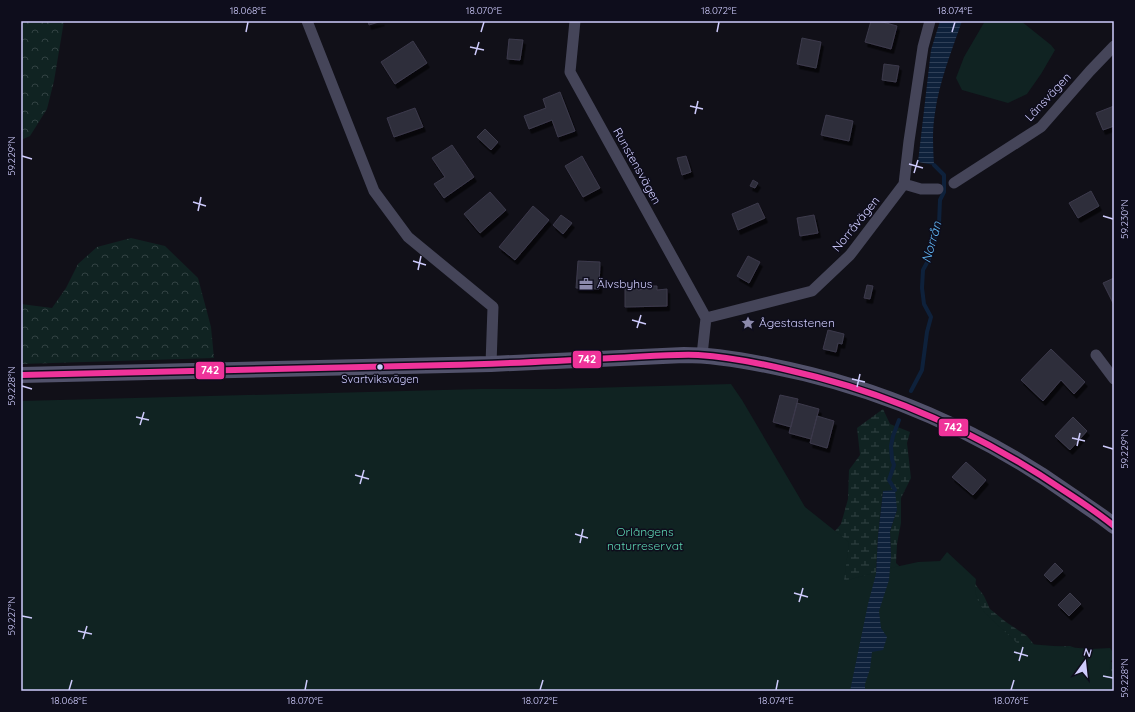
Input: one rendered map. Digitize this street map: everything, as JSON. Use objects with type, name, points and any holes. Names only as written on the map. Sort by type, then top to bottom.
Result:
[{"type":"main road","points":[[21,375],[491,364],[676,355],[702,355],[735,359],[792,370],[848,385],[913,408],[976,437],[1024,464],[1112,522]]},
{"type":"street","points":[[307,21],[374,192],[408,237],[492,307],[491,364]]},
{"type":"street","name":"Runstensvägen","points":[[575,21],[570,72],[706,318]]},
{"type":"street","points":[[930,21],[923,47],[904,184],[921,189],[938,188]]},
{"type":"street","name":"Länsvägen","points":[[954,183],[1041,127],[1090,71],[1114,47]]},
{"type":"street","name":"Norråvägen","points":[[706,318],[812,291],[850,255],[904,184]]},
{"type":"street","points":[[702,355],[706,318]]},
{"type":"street","points":[[1096,355],[1114,380]]},
{"type":"green space","points":[[21,21],[64,21],[54,81],[47,109],[30,136],[21,140]]},
{"type":"green space","points":[[985,21],[1021,21],[1051,45],[1055,50],[1027,94],[1008,103],[962,90],[956,78],[964,57]]},
{"type":"green space","points":[[131,238],[165,246],[198,278],[211,327],[214,358],[21,364],[21,304],[52,308],[66,288],[78,264],[97,247]]},
{"type":"green space","name":"Orlångens naturreservat","points":[[731,384],[805,507],[849,542],[844,581],[918,562],[940,561],[947,552],[976,579],[975,591],[978,601],[985,613],[1017,643],[1091,649],[1110,648],[1113,659],[1109,667],[1114,674],[1114,691],[21,691],[21,401]]},
{"type":"green space","points":[[883,409],[890,424],[910,432],[907,443],[911,478],[901,498],[901,523],[897,544],[896,563],[913,579],[973,581],[984,596],[990,609],[1027,636],[1036,647],[1070,646],[1114,663],[1114,691],[881,628],[891,556],[890,531],[897,510],[883,491],[878,536],[876,574],[767,691],[830,537],[841,524],[848,499],[849,470],[860,455],[857,428]]},
{"type":"water","points":[[940,21],[962,21],[946,66],[937,101],[933,132],[934,165],[918,162],[931,50]]},
{"type":"water","points":[[895,490],[897,510],[890,531],[891,556],[889,580],[879,611],[881,628],[887,637],[883,650],[872,652],[870,669],[865,684],[865,691],[850,691],[868,604],[876,574],[878,536],[883,491]]},
{"type":"building","points":[[368,21],[382,21],[369,25]]},
{"type":"building","points":[[871,21],[879,21],[897,26],[891,49],[865,42]]},
{"type":"building","points":[[802,38],[821,42],[816,68],[797,64]]},
{"type":"building","points":[[509,39],[523,40],[520,60],[507,59]]},
{"type":"building","points":[[413,41],[427,63],[395,84],[381,62]]},
{"type":"building","points":[[884,64],[899,66],[896,82],[882,80]]},
{"type":"building","points":[[560,92],[575,131],[558,137],[552,120],[529,129],[524,116],[546,108],[543,99]]},
{"type":"building","points":[[1114,106],[1114,126],[1103,130],[1096,113]]},
{"type":"building","points":[[415,108],[423,127],[394,137],[387,118]]},
{"type":"building","points":[[826,115],[853,121],[849,141],[821,135]]},
{"type":"building","points":[[485,129],[498,142],[491,150],[477,137]]},
{"type":"building","points":[[452,145],[474,177],[444,198],[434,184],[445,177],[432,158]]},
{"type":"building","points":[[582,156],[600,188],[583,197],[565,166]]},
{"type":"building","points":[[686,156],[691,172],[682,175],[677,158]]},
{"type":"building","points":[[753,180],[758,183],[755,188],[750,186]]},
{"type":"building","points":[[1091,191],[1099,206],[1078,218],[1069,203]]},
{"type":"building","points":[[490,192],[506,210],[480,233],[464,214]]},
{"type":"building","points":[[758,203],[765,218],[738,230],[732,214]]},
{"type":"building","points":[[533,206],[549,220],[515,260],[499,247]]},
{"type":"building","points":[[561,215],[572,223],[563,234],[553,225]]},
{"type":"building","points":[[814,215],[818,233],[800,236],[797,218]]},
{"type":"building","points":[[748,256],[760,262],[749,283],[737,276]]},
{"type":"building","points":[[578,261],[600,262],[599,289],[576,288]]},
{"type":"building","points":[[1114,278],[1114,305],[1103,283]]},
{"type":"building","points":[[867,285],[873,286],[870,299],[864,298]]},
{"type":"building","points":[[644,286],[657,286],[657,290],[667,289],[667,306],[625,307],[625,287],[638,287],[638,290],[644,289]]},
{"type":"building","points":[[828,330],[844,334],[842,344],[838,343],[836,352],[823,349]]},
{"type":"building","points":[[1051,349],[1085,382],[1074,394],[1061,380],[1043,401],[1021,380]]},
{"type":"building","points":[[780,395],[798,399],[791,427],[773,422]]},
{"type":"building","points":[[797,403],[819,409],[811,439],[789,433]]},
{"type":"building","points":[[817,416],[834,421],[827,448],[810,443]]},
{"type":"building","points":[[1073,417],[1087,431],[1070,450],[1055,436]]},
{"type":"building","points":[[966,462],[986,480],[973,495],[952,477]]},
{"type":"building","points":[[1055,563],[1063,571],[1051,582],[1044,575]]},
{"type":"building","points":[[1070,593],[1081,604],[1069,616],[1058,605]]},
{"type":"waterway","name":"Norrån","points":[[911,391],[922,370],[927,332],[931,317],[924,304],[922,288],[923,270],[929,259],[939,224],[940,200],[944,192],[944,175],[934,165]]},
{"type":"waterway","name":"Norrån","points":[[895,490],[889,480],[894,465],[891,446],[899,420]]},
{"type":"transit line","name":"742","points":[[21,375],[489,364],[677,355],[721,357],[766,365],[825,379],[861,390],[931,417],[999,450],[1031,469],[1102,516],[1114,526]]},
{"type":"place","name":"Älvsbyhus","points":[[586,284]]},
{"type":"place","name":"Ågestastenen","points":[[748,323]]},
{"type":"place","name":"Svartviksvägen","points":[[380,367]]}]
